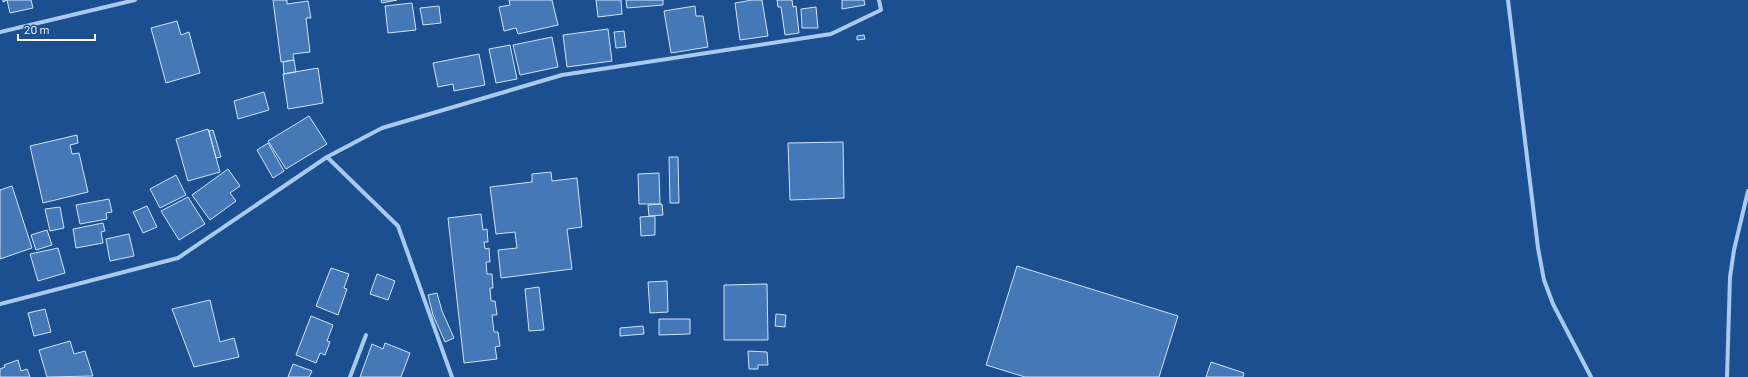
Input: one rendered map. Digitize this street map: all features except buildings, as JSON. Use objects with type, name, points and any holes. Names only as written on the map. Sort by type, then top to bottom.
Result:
[{"type":"street","points":[[0,32],[135,0]]},
{"type":"street","points":[[0,304],[178,258],[327,157],[382,128],[562,75],[831,34],[881,10],[879,0]]},
{"type":"street","points":[[1508,0],[1538,248],[1544,280],[1563,325],[1591,377]]},
{"type":"street","points":[[327,157],[398,226],[452,377]]},
{"type":"street","points":[[1727,377],[1730,276],[1748,191]]},
{"type":"street","points":[[350,377],[366,336]]}]
